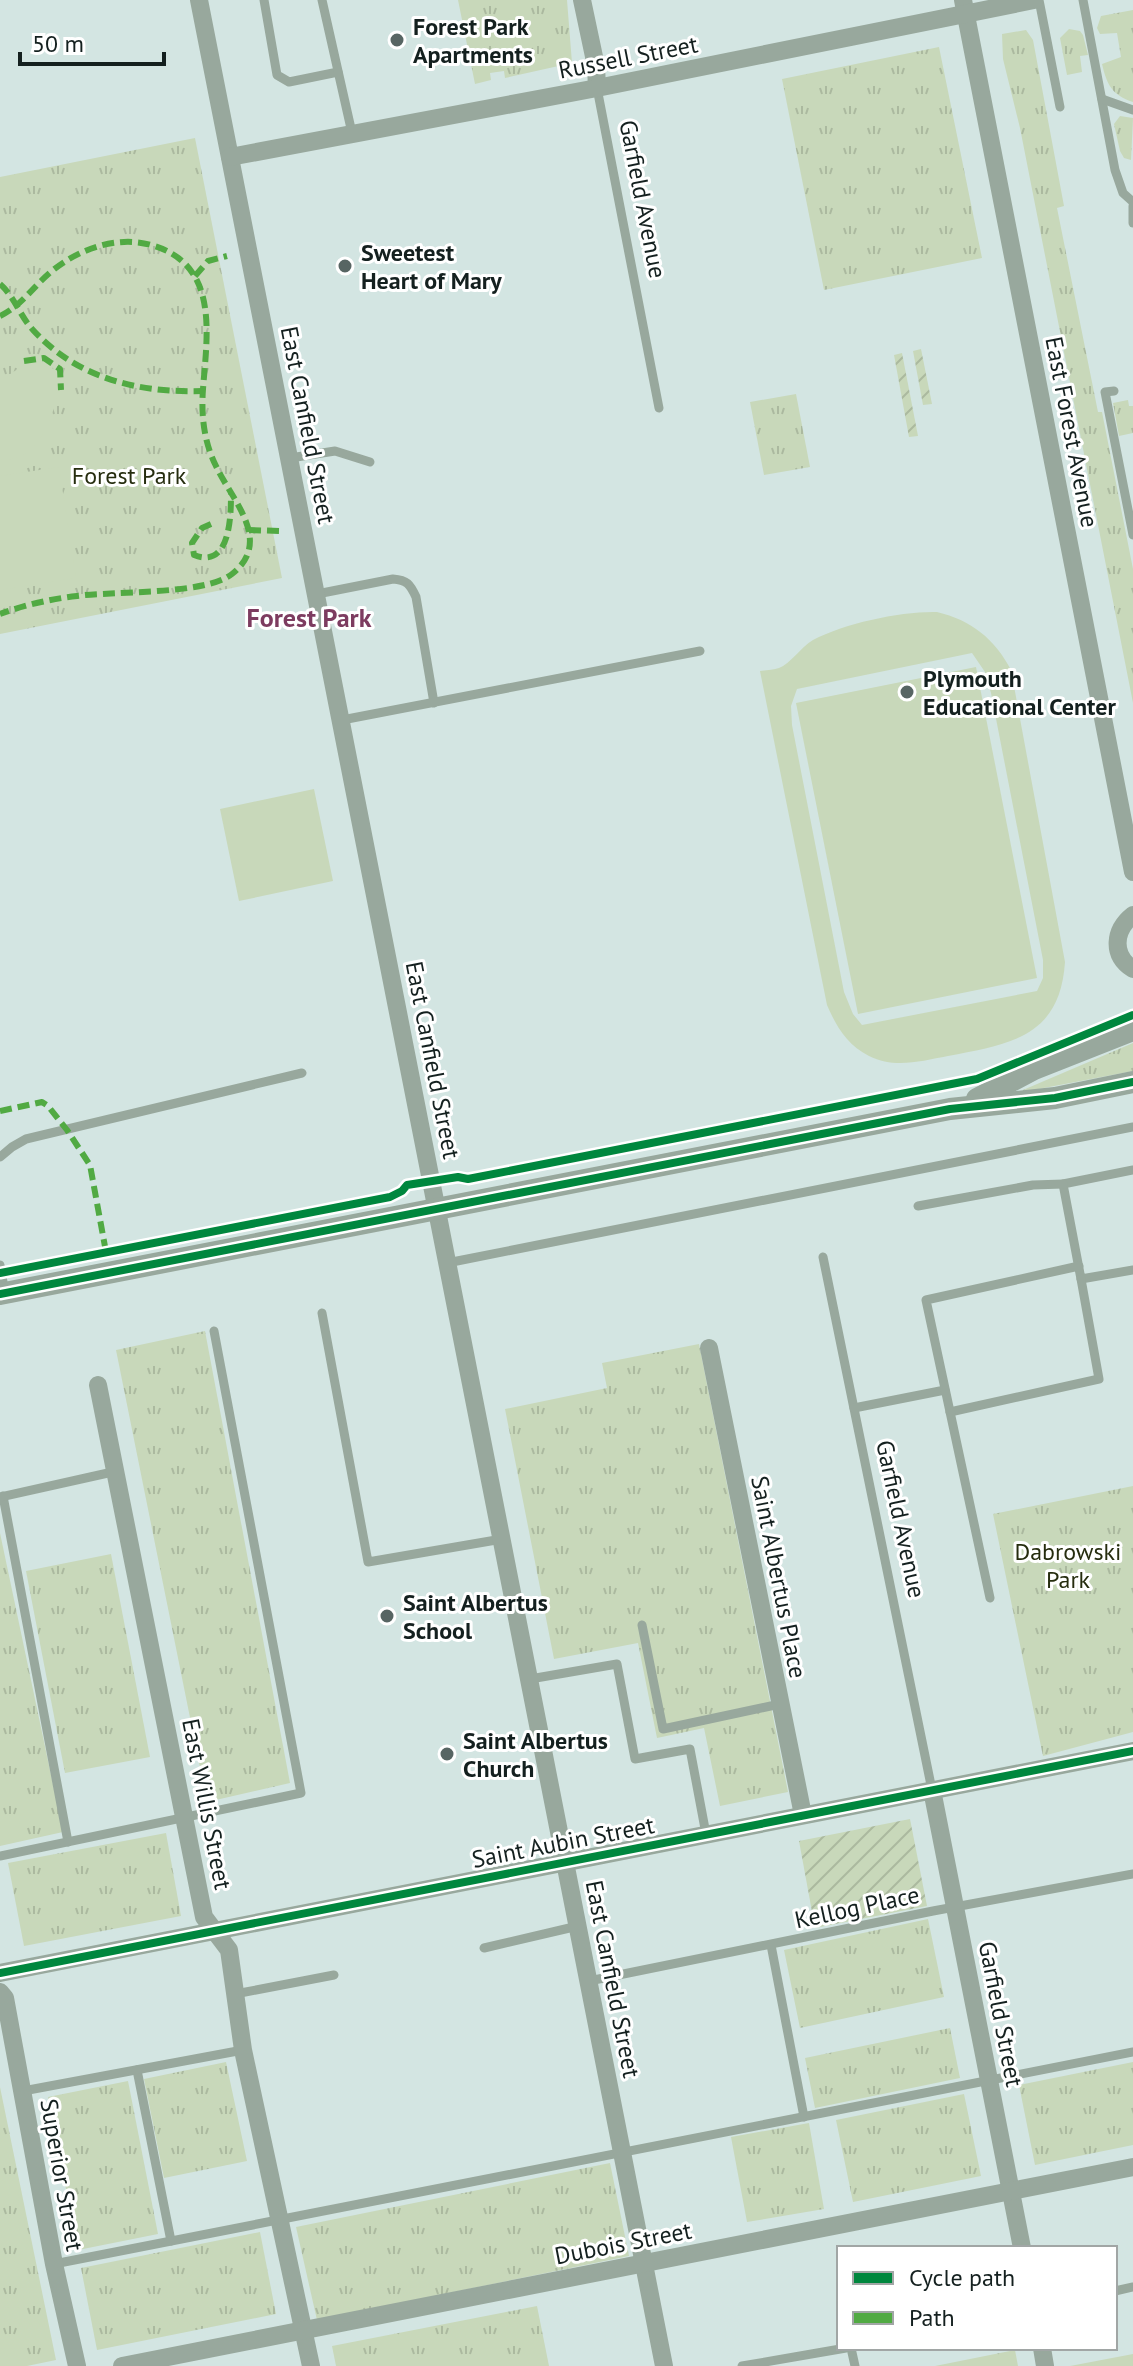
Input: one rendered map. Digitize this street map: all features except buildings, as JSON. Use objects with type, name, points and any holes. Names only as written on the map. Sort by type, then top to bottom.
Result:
[{"type":"street","name":"East Canfield Street","points":[[199,0],[664,2366]]},
{"type":"street","name":"Garfield Avenue","points":[[582,0],[596,66],[597,88]]},
{"type":"street","name":"Russell Street","points":[[230,157],[597,88],[965,7],[1036,0]]},
{"type":"street","name":"East Forest Avenue","points":[[965,7],[1133,872]]},
{"type":"street","points":[[1133,915],[1125,922],[1117,939],[1121,958],[1133,969]]},
{"type":"street","points":[[950,1109],[989,1094],[1034,1069],[1133,1030]]},
{"type":"street","points":[[3,1294],[950,1109],[1055,1098],[1133,1082]]},
{"type":"street","name":"Saint Albertus Place","points":[[709,1348],[803,1815]]},
{"type":"street","name":"East Willis Street","points":[[98,1385],[204,1917],[229,1950],[243,2050],[311,2366]]},
{"type":"street","name":"Saint Aubin Street","points":[[0,1973],[1133,1751]]},
{"type":"street","name":"Garfield Street","points":[[932,1790],[1022,2246]]},
{"type":"street","name":"Superior Street","points":[[0,1992],[5,1998],[54,2264],[77,2366]]},
{"type":"street","name":"Dubois Street","points":[[122,2366],[1133,2167]]},
{"type":"lane","points":[[264,0],[277,75],[289,82],[338,72]]},
{"type":"lane","points":[[322,0],[352,133]]},
{"type":"lane","points":[[1036,0],[1060,107]]},
{"type":"lane","points":[[1083,0],[1115,170],[1123,193],[1133,202],[1133,223]]},
{"type":"lane","name":"Garfield Avenue","points":[[597,88],[659,408]]},
{"type":"lane","points":[[1102,99],[1133,110]]},
{"type":"lane","points":[[1114,391],[1105,392],[1133,535]]},
{"type":"lane","points":[[290,458],[335,451],[370,462]]},
{"type":"lane","points":[[317,594],[393,579],[410,584],[416,597],[434,703]]},
{"type":"lane","points":[[342,720],[700,651]]},
{"type":"lane","points":[[0,1157],[26,1139],[302,1073]]},
{"type":"lane","points":[[447,1263],[1133,1127]]},
{"type":"lane","points":[[918,1206],[1133,1170]]},
{"type":"lane","points":[[950,1412],[1099,1379],[1063,1184]]},
{"type":"lane","name":"Garfield Avenue","points":[[823,1257],[932,1790]]},
{"type":"lane","points":[[0,1265],[3,1294]]},
{"type":"lane","points":[[990,1598],[926,1300],[1079,1266]]},
{"type":"lane","points":[[1081,1279],[1133,1270]]},
{"type":"lane","points":[[322,1313],[368,1562],[502,1539]]},
{"type":"lane","points":[[0,1856],[301,1793],[214,1331]]},
{"type":"lane","points":[[854,1408],[945,1390]]},
{"type":"lane","points":[[68,1842],[2,1496],[117,1471]]},
{"type":"lane","points":[[642,1625],[663,1729],[780,1704]]},
{"type":"lane","points":[[530,1679],[617,1664],[635,1759],[690,1749],[706,1834]]},
{"type":"lane","name":"Kellog Place","points":[[589,1981],[1133,1874]]},
{"type":"lane","points":[[484,1948],[578,1926]]},
{"type":"lane","points":[[771,1945],[804,2117]]},
{"type":"lane","points":[[235,1994],[334,1975]]},
{"type":"lane","points":[[23,2091],[243,2050]]},
{"type":"lane","points":[[54,2264],[1133,2052]]},
{"type":"lane","points":[[137,2070],[171,2241]]},
{"type":"lane","points":[[742,2366],[837,2350]]},
{"type":"green space","points":[[458,0],[567,0],[572,63],[505,78],[504,71],[490,73],[491,80],[475,84]]},
{"type":"green space","points":[[1133,10],[1133,102],[1112,88],[1102,64],[1121,57],[1117,33],[1100,34],[1097,28],[1101,16]]},
{"type":"green space","points":[[1069,29],[1080,31],[1083,35],[1088,55],[1080,56],[1082,72],[1067,75],[1060,38]]},
{"type":"green space","points":[[1026,30],[1033,40],[1064,206],[1057,208],[1133,569],[1133,703],[1020,128],[1003,59],[1002,34]]},
{"type":"green space","points":[[939,47],[982,258],[824,290],[782,79]]},
{"type":"green space","points":[[1120,116],[1133,118],[1131,160],[1124,158],[1120,151],[1114,124]]},
{"type":"green space","name":"Forest Park","points":[[195,138],[282,578],[0,634],[0,177]]},
{"type":"green space","points":[[921,349],[932,404],[923,405],[913,351]]},
{"type":"green space","points":[[902,353],[918,436],[909,437],[894,355]]},
{"type":"green space","points":[[43,362],[58,372],[52,415],[37,443],[26,453],[14,459],[0,459],[0,381],[25,364]]},
{"type":"green space","points":[[796,394],[810,467],[764,475],[750,402]]},
{"type":"green space","points":[[1128,400],[1129,406],[1133,406],[1133,433],[1119,436],[1113,403]]},
{"type":"green space","points":[[59,467],[76,578],[0,590],[0,476]]},
{"type":"green space","points":[[937,612],[961,620],[981,632],[1011,670],[1065,962],[1061,987],[1053,1007],[1042,1022],[1028,1033],[991,1047],[898,1063],[879,1060],[854,1046],[838,1027],[827,1005],[760,671],[783,666],[813,640],[841,628],[874,619]],"holes":[[[972,653],[985,672],[1043,960],[1043,978],[1037,991],[862,1025],[853,1014],[844,992],[792,725],[791,706],[797,689]]]},
{"type":"green space","points":[[976,667],[1037,978],[858,1014],[796,703]]},
{"type":"green space","points":[[314,789],[333,881],[239,901],[220,809]]},
{"type":"green space","points":[[1133,1043],[1133,1071],[1023,1092],[1023,1090]]},
{"type":"green space","points":[[205,1331],[290,1783],[207,1802],[116,1350]]},
{"type":"green space","points":[[699,1344],[788,1792],[720,1806],[704,1728],[657,1738],[638,1643],[554,1659],[505,1409],[607,1388],[602,1363]]},
{"type":"green space","name":"Dabrowski Park","points":[[1133,1486],[1133,1732],[1043,1756],[993,1514]]},
{"type":"green space","points":[[0,1533],[63,1832],[0,1846]]},
{"type":"green space","points":[[111,1554],[150,1757],[65,1773],[26,1571]]},
{"type":"green space","points":[[910,1819],[927,1906],[815,1928],[799,1841]]},
{"type":"green space","points":[[166,1833],[181,1916],[24,1946],[8,1863]]},
{"type":"green space","points":[[928,1919],[944,1997],[800,2028],[784,1950]]},
{"type":"green space","points":[[950,2028],[960,2078],[815,2108],[805,2058]]},
{"type":"green space","points":[[226,2062],[247,2161],[164,2178],[144,2079]]},
{"type":"green space","points":[[1133,2062],[1133,2145],[1035,2165],[1019,2085]]},
{"type":"green space","points":[[128,2081],[158,2234],[78,2250],[48,2097]]},
{"type":"green space","points":[[0,2087],[56,2360],[27,2366],[0,2366]]},
{"type":"green space","points":[[964,2094],[981,2176],[853,2202],[836,2120]]},
{"type":"green space","points":[[809,2123],[824,2209],[747,2222],[731,2137]]},
{"type":"green space","points":[[610,2163],[629,2256],[317,2320],[296,2227]]},
{"type":"green space","points":[[260,2232],[276,2314],[97,2350],[81,2268]]},
{"type":"green space","points":[[537,2306],[549,2366],[336,2366],[332,2346]]},
{"type":"green space","points":[[1015,2350],[1018,2366],[935,2366]]},
{"type":"green space","points":[[1133,2354],[1133,2366],[1070,2366]]},
{"type":"marked path","points":[[0,316],[17,305],[64,262],[107,244],[136,242],[151,245],[173,254],[189,268],[199,285],[204,304],[206,346],[202,399],[206,438],[249,534],[249,548],[244,561],[232,574],[219,581],[181,589],[67,597],[0,614]]},
{"type":"marked path","points":[[195,276],[208,261],[227,256]]},
{"type":"marked path","points":[[0,284],[33,330],[51,347],[90,371],[133,385],[203,391]]},
{"type":"marked path","points":[[24,361],[44,358],[60,369],[61,390]]},
{"type":"marked path","points":[[211,524],[202,528],[192,543],[194,555],[206,558],[215,555],[222,547],[229,526],[231,492]]},
{"type":"marked path","points":[[249,530],[279,531]]},
{"type":"marked path","points":[[0,1111],[42,1102],[67,1130],[90,1165],[106,1252]]},
{"type":"cycle path","points":[[0,1273],[390,1197],[407,1185],[458,1177],[468,1179],[977,1079],[1133,1015]]},
{"type":"cycle path","points":[[0,1294],[950,1109],[1055,1098],[1133,1082]]},
{"type":"cycle path","points":[[0,1973],[1133,1751]]},
{"type":"place","name":"Forest Park Apartments","points":[[397,40]]},
{"type":"place","name":"Sweetest Heart of Mary","points":[[345,266]]},
{"type":"place","name":"Plymouth Educational Center","points":[[907,692]]},
{"type":"place","name":"Saint Albertus School","points":[[387,1616]]},
{"type":"place","name":"Saint Albertus Church","points":[[447,1754]]},
{"type":"district","name":"Forest Park","points":[[309,617]]}]
